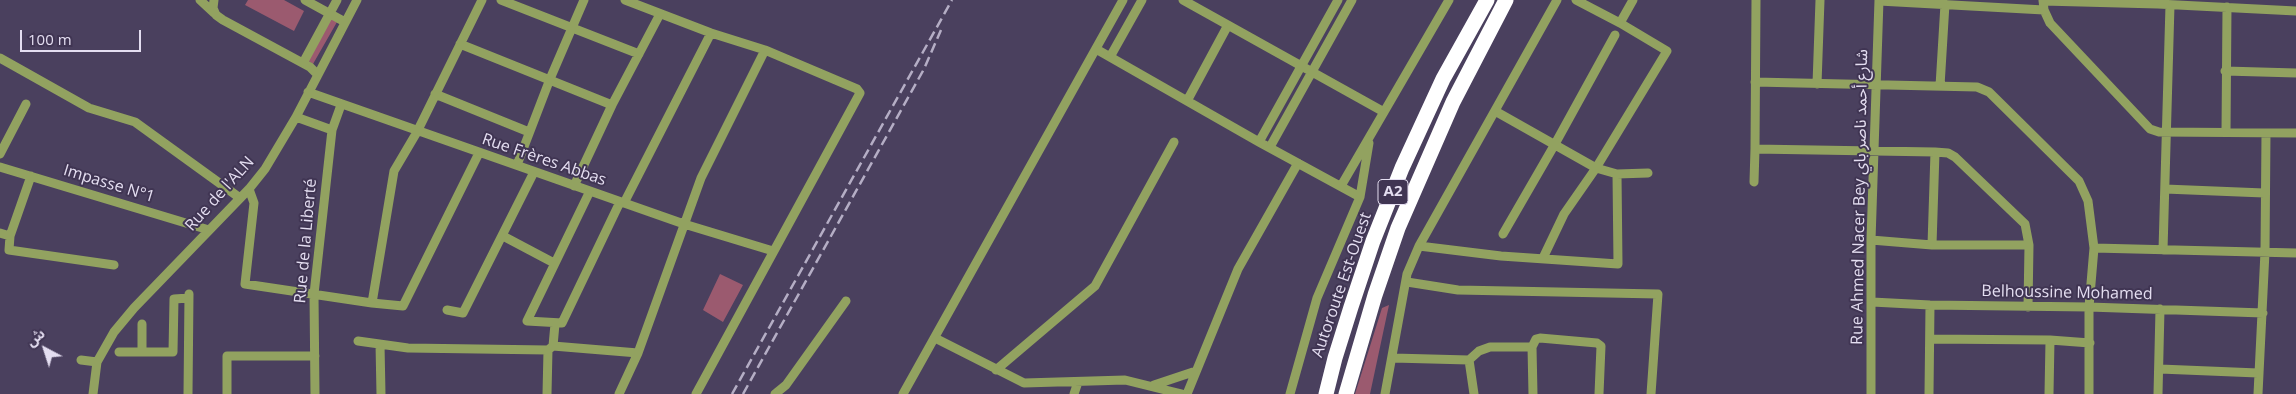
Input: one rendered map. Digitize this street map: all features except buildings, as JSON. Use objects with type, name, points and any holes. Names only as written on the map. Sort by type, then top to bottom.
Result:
[{"type":"highway","name":"Autoroute Est-Ouest","points":[[1326,394],[1334,358],[1354,298],[1402,168],[1444,79],[1487,0]]},
{"type":"highway","name":"A2","points":[[1346,394],[1374,295],[1398,228],[1453,102],[1506,0]]},
{"type":"street","points":[[200,0],[216,15],[303,62],[317,74]]},
{"type":"street","points":[[214,0],[212,8],[216,15]]},
{"type":"street","points":[[305,0],[345,22]]},
{"type":"street","points":[[303,62],[337,0]]},
{"type":"street","name":"Rue de l'ALN","points":[[93,394],[97,362],[114,332],[249,189],[265,169],[296,117],[357,0]]},
{"type":"street","points":[[372,302],[394,171],[417,132],[482,0]]},
{"type":"street","points":[[501,0],[639,54]]},
{"type":"street","points":[[517,165],[550,79],[584,0]]},
{"type":"street","points":[[625,0],[711,33],[765,50],[857,89],[860,93],[696,394]]},
{"type":"street","points":[[903,394],[1123,0]]},
{"type":"street","points":[[1110,57],[1142,0]]},
{"type":"street","points":[[1183,0],[1384,112]]},
{"type":"street","points":[[1259,142],[1338,0]]},
{"type":"street","points":[[1270,147],[1352,0]]},
{"type":"street","points":[[1385,394],[1407,274],[1419,246],[1557,0]]},
{"type":"street","points":[[1543,258],[1564,214],[1596,168],[1667,51],[1576,0]]},
{"type":"street","points":[[1620,23],[1633,0]]},
{"type":"street","points":[[1754,182],[1756,0]]},
{"type":"street","points":[[1817,84],[1820,0]]},
{"type":"street","points":[[1879,0],[1945,4],[2170,5],[2296,11]]},
{"type":"street","name":"Rue Ahmed Nacer Bey شارع أحمد ناصر باي","points":[[1871,394],[1871,240],[1879,0]]},
{"type":"street","points":[[1341,186],[1447,1]]},
{"type":"street","points":[[1940,86],[1945,4]]},
{"type":"street","points":[[2044,4],[2050,23],[2142,124],[2154,131],[2296,133]]},
{"type":"street","points":[[2163,250],[2170,5]]},
{"type":"street","points":[[2226,132],[2227,7]]},
{"type":"street","points":[[574,186],[612,105],[660,14]]},
{"type":"street","points":[[1187,101],[1228,25]]},
{"type":"street","points":[[590,191],[527,321],[562,323],[711,33]]},
{"type":"street","points":[[1503,234],[1556,144],[1615,35]]},
{"type":"street","points":[[460,44],[612,105]]},
{"type":"street","points":[[1096,49],[1360,197]]},
{"type":"street","points":[[620,394],[638,353],[701,178],[765,50]]},
{"type":"street","points":[[0,58],[89,108],[135,122],[240,198]]},
{"type":"street","points":[[2225,70],[2296,73]]},
{"type":"street","points":[[1754,82],[1977,87],[1985,90],[2079,181],[2088,201],[2094,248],[2089,307],[2089,394]]},
{"type":"street","name":"Rue Frères Abbas","points":[[308,92],[622,203],[773,251]]},
{"type":"street","points":[[435,94],[529,132]]},
{"type":"street","points":[[0,154],[26,104]]},
{"type":"street","name":"Rue de la Liberté","points":[[315,394],[314,294],[332,130],[341,104]]},
{"type":"street","points":[[1494,111],[1596,168],[1617,174],[1648,174]]},
{"type":"street","points":[[296,117],[332,130]]},
{"type":"street","points":[[2258,394],[2265,252],[2266,133]]},
{"type":"street","points":[[1290,394],[1318,298],[1360,197],[1370,136]]},
{"type":"street","points":[[996,370],[1095,286],[1174,142]]},
{"type":"street","points":[[1755,149],[1948,153],[1959,160],[2026,226],[2029,245],[2028,307]]},
{"type":"street","points":[[1932,245],[1934,152]]},
{"type":"street","points":[[249,189],[254,204],[245,284],[403,306],[479,153]]},
{"type":"street","points":[[1187,394],[1238,269],[1298,163]]},
{"type":"street","name":"Impasse N°1","points":[[0,166],[210,230]]},
{"type":"street","points":[[446,310],[463,313],[534,172]]},
{"type":"street","points":[[1419,246],[1501,256],[1618,264],[1617,174]]},
{"type":"street","points":[[31,176],[10,236],[9,250],[114,265]]},
{"type":"street","points":[[2165,189],[2264,193]]},
{"type":"street","points":[[0,233],[10,236]]},
{"type":"street","points":[[503,236],[554,263]]},
{"type":"street","points":[[1871,240],[1932,245],[2029,245]]},
{"type":"street","points":[[2094,248],[2296,254]]},
{"type":"street","points":[[1407,282],[1458,290],[1658,294],[1651,394]]},
{"type":"street","points":[[173,352],[174,298],[189,296],[188,394]]},
{"type":"street","points":[[775,394],[786,385],[797,366],[846,301]]},
{"type":"street","name":"Belhoussine Mohamed","points":[[1872,302],[2263,313]]},
{"type":"street","points":[[1928,394],[1930,305]]},
{"type":"street","points":[[2158,394],[2160,309]]},
{"type":"street","points":[[142,324],[142,352]]},
{"type":"street","points":[[547,394],[555,324]]},
{"type":"street","points":[[935,338],[1024,383],[1125,380],[1153,385],[1182,394]]},
{"type":"street","points":[[1533,394],[1532,347],[1536,339],[1540,338],[1597,343],[1601,349],[1599,394]]},
{"type":"street","points":[[1930,339],[2050,340],[2090,343]]},
{"type":"street","points":[[2049,394],[2050,340]]},
{"type":"street","points":[[358,341],[408,348],[551,348],[638,353]]},
{"type":"street","points":[[380,344],[381,394]]},
{"type":"street","points":[[1393,358],[1469,360],[1479,351],[1490,347],[1532,347]]},
{"type":"street","points":[[119,352],[188,352]]},
{"type":"street","points":[[227,394],[227,356],[315,356]]},
{"type":"street","points":[[81,360],[97,362]]},
{"type":"street","points":[[1469,360],[1474,394]]},
{"type":"street","points":[[2160,369],[2258,373]]},
{"type":"street","points":[[1153,385],[1196,370]]},
{"type":"street","points":[[1074,394],[1078,382]]},
{"type":"shaded area","points":[[248,0],[284,0],[304,11],[294,31],[245,5]]},
{"type":"shaded area","points":[[330,18],[337,22],[313,64],[307,60]]},
{"type":"shaded area","points":[[720,274],[743,285],[723,322],[703,310]]},
{"type":"shaded area","points":[[1389,305],[1370,394],[1355,394],[1382,308]]},
{"type":"railway","points":[[732,394],[952,0]]},
{"type":"railway","points":[[743,394],[924,69],[941,30]]}]
